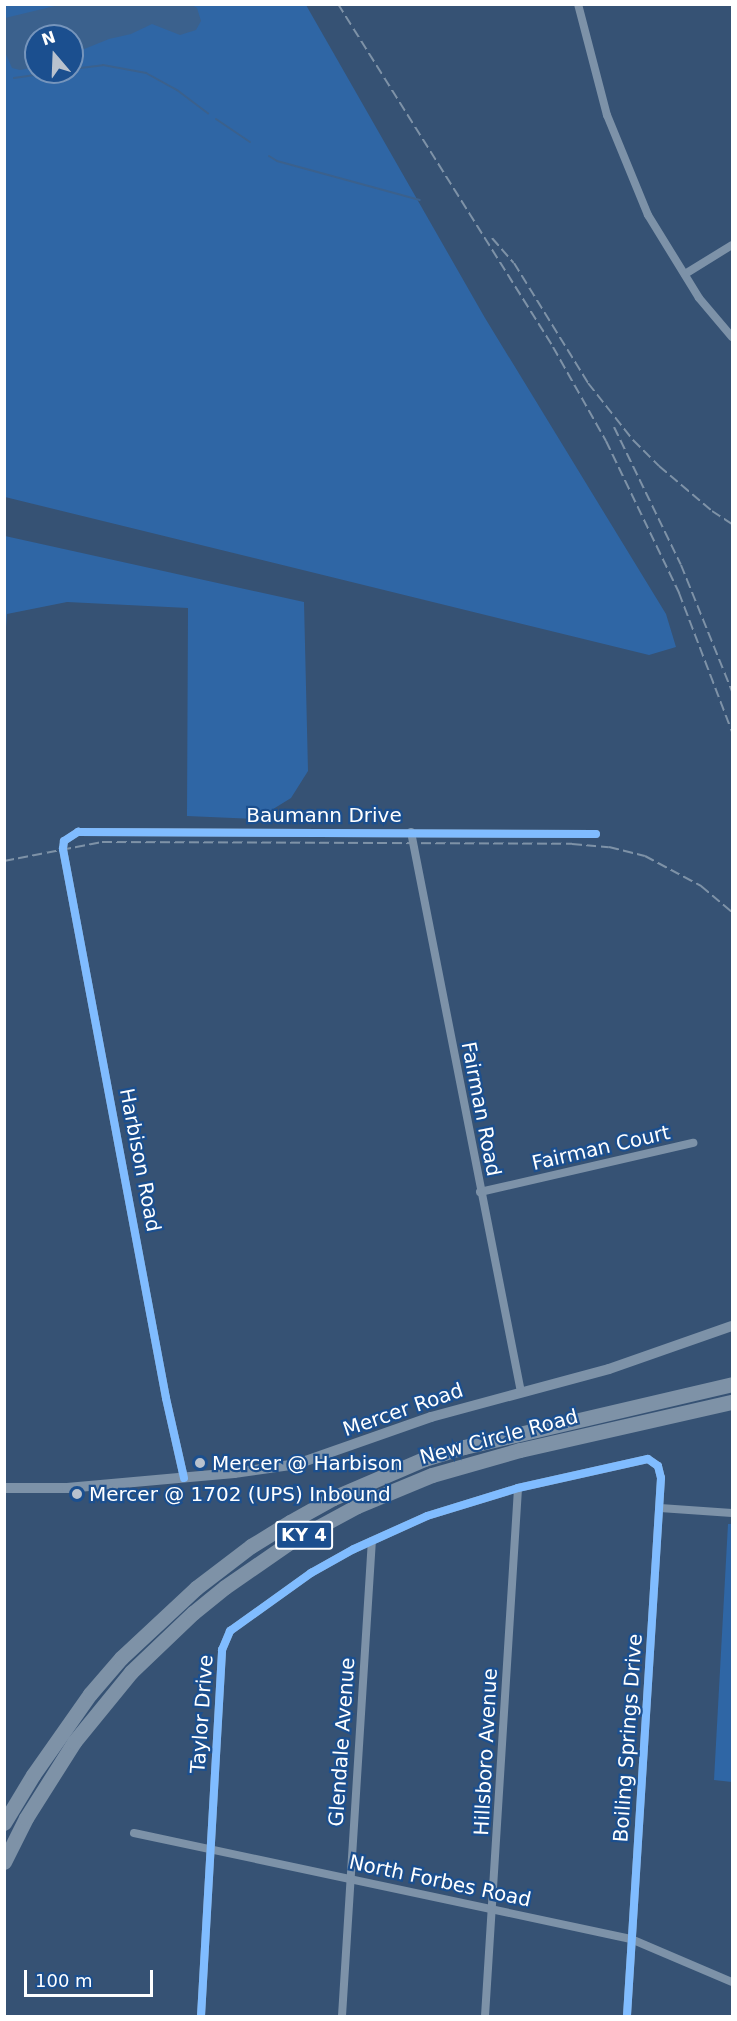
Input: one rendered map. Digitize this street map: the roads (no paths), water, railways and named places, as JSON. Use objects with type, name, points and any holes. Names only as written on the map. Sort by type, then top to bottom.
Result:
[{"type":"highway","name":"New Circle Road","points":[[4,1823],[33,1774],[90,1694],[121,1658],[196,1588],[251,1546],[290,1522],[333,1498],[424,1459],[464,1447],[732,1384]]},
{"type":"highway","name":"New Circle Road","points":[[4,1862],[26,1818],[74,1742],[131,1672],[217,1593],[287,1544],[357,1506],[432,1475],[520,1450],[732,1402]]},
{"type":"street","points":[[578,4],[598,90],[624,163],[648,215],[713,316],[732,337]]},
{"type":"street","points":[[685,274],[732,245]]},
{"type":"street","name":"Baumann Drive","points":[[63,849],[68,836],[78,832],[596,834]]},
{"type":"street","name":"Fairman Road","points":[[411,832],[521,1392]]},
{"type":"street","name":"Harbison Road","points":[[63,849],[184,1478]]},
{"type":"street","name":"Fairman Court","points":[[480,1192],[693,1143]]},
{"type":"street","name":"Mercer Road","points":[[4,1488],[67,1488],[184,1478],[297,1464],[430,1417],[609,1369],[732,1326]]},
{"type":"street","name":"Taylor Drive","points":[[201,2016],[222,1650],[227,1636],[237,1623],[311,1573],[372,1541],[427,1516],[518,1488],[642,1460],[651,1460],[656,1463]]},
{"type":"street","name":"Boiling Springs Drive","points":[[627,2016],[660,1508],[661,1478],[656,1463]]},
{"type":"street","name":"Hillsboro Avenue","points":[[485,2016],[518,1488]]},
{"type":"street","points":[[660,1508],[732,1513]]},
{"type":"street","name":"Glendale Avenue","points":[[342,2016],[372,1541]]},
{"type":"street","name":"North Forbes Road","points":[[134,1833],[631,1939],[732,1982]]},
{"type":"waterway","points":[[84,67],[103,65],[146,73],[177,90],[208,113]]},
{"type":"waterway","points":[[14,78],[24,77]]},
{"type":"waterway","points":[[216,119],[250,142]]},
{"type":"waterway","points":[[269,156],[277,161],[420,200]]},
{"type":"railway","points":[[338,4],[553,347],[606,441],[679,593],[732,732]]},
{"type":"railway","points":[[492,238],[514,263],[588,383],[633,440],[659,466],[712,511],[732,524]]},
{"type":"railway","points":[[614,427],[681,565],[732,691]]},
{"type":"railway","points":[[4,861],[102,842],[572,844],[609,847],[645,856],[701,886],[732,912]]},
{"type":"place","name":"Mercer @ Harbison","points":[[200,1463]]},
{"type":"place","name":"Mercer @ 1702 (UPS) Inbound","points":[[77,1494]]}]
